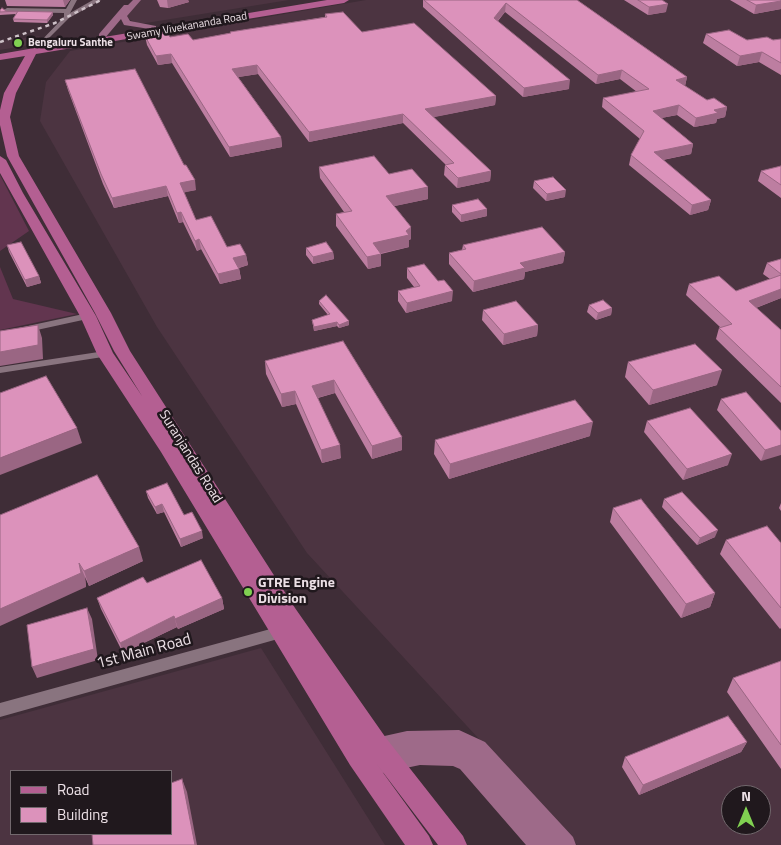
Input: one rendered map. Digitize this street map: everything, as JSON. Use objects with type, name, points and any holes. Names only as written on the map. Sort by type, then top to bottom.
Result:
[{"type":"main road","points":[[102,36],[132,0]]},
{"type":"main road","points":[[137,0],[123,16],[127,23],[153,28]]},
{"type":"main road","name":"Swamy Vivekananda Road","points":[[0,57],[35,47],[315,0]]},
{"type":"main road","name":"Swamy Vivekananda Road","points":[[0,52],[344,0]]},
{"type":"main road","points":[[0,91],[16,64],[35,47]]},
{"type":"main road","name":"Suranjandas Road","points":[[35,47],[10,93],[4,117],[13,156],[103,312],[122,351],[289,630]]},
{"type":"main road","name":"Suranjandas Road","points":[[0,160],[16,194],[88,316],[105,354],[373,758],[420,845]]},
{"type":"main road","points":[[373,758],[407,740],[459,739],[478,749],[565,845]]},
{"type":"main road","points":[[373,758],[443,755],[455,756],[468,762],[541,845]]},
{"type":"main road","name":"Suranjandas Road","points":[[373,758],[454,845]]},
{"type":"street","points":[[68,14],[74,0]]},
{"type":"street","points":[[35,47],[68,14],[98,0]]},
{"type":"street","points":[[7,10],[68,14]]},
{"type":"street","points":[[0,335],[88,316]]},
{"type":"street","points":[[0,370],[105,354]]},
{"type":"street","name":"1st Main Road","points":[[0,710],[289,630]]},
{"type":"shaded area","points":[[139,0],[289,0],[137,23],[126,18],[126,15]]},
{"type":"shaded area","points":[[366,0],[781,0],[781,845],[577,845],[307,553],[157,327],[40,121],[46,82],[70,51]]},
{"type":"shaded area","name":"Bengaluru Santhe","points":[[40,36],[35,44],[0,50],[0,41]]},
{"type":"shaded area","points":[[0,175],[29,231],[0,251]]},
{"type":"shaded area","points":[[0,267],[13,299],[77,314],[0,330]]},
{"type":"shaded area","points":[[261,648],[385,845],[0,845],[0,720]]},
{"type":"building","points":[[424,0],[577,0],[687,77],[676,80],[707,100],[714,98],[727,107],[714,110],[718,113],[696,118],[679,105],[653,111],[693,144],[654,152],[711,200],[692,205],[631,155],[644,131],[603,98],[649,89],[622,70],[598,75],[506,3],[494,18],[570,80],[524,88]]},
{"type":"building","points":[[638,0],[662,0],[668,4],[649,7]]},
{"type":"building","points":[[747,0],[781,0],[781,1],[756,5]]},
{"type":"building","points":[[2,8],[6,11],[15,11],[0,12]]},
{"type":"building","points":[[18,11],[53,12],[47,20],[13,19]]},
{"type":"building","points":[[343,12],[362,32],[414,23],[496,96],[425,109],[491,171],[458,178],[445,165],[454,163],[403,114],[309,132],[257,65],[232,69],[281,137],[229,147],[171,54],[156,56],[145,36],[167,33],[170,37],[188,34],[193,40],[230,32],[327,17],[325,14]]},
{"type":"building","points":[[729,30],[747,40],[767,37],[773,40],[781,39],[781,63],[762,52],[740,56],[706,34]]},
{"type":"building","points":[[135,69],[184,165],[186,165],[195,180],[180,183],[196,220],[211,216],[227,247],[240,244],[246,255],[233,258],[239,269],[218,274],[199,239],[195,241],[181,212],[177,213],[166,186],[112,198],[65,80]]},
{"type":"building","points":[[374,156],[389,174],[412,169],[428,187],[386,196],[411,227],[406,231],[409,235],[373,243],[381,254],[367,257],[336,214],[352,211],[319,167]]},
{"type":"building","points":[[781,166],[781,185],[761,171]]},
{"type":"building","points":[[553,177],[566,190],[547,194],[534,181]]},
{"type":"building","points":[[478,199],[487,209],[461,215],[452,205]]},
{"type":"building","points":[[542,227],[565,252],[520,263],[525,268],[474,281],[449,253],[466,249],[463,245]]},
{"type":"building","points":[[21,242],[39,276],[25,280],[7,245]]},
{"type":"building","points":[[326,242],[333,252],[313,257],[306,248]]},
{"type":"building","points":[[781,259],[781,274],[767,263]]},
{"type":"building","points":[[424,264],[438,281],[444,280],[453,291],[407,303],[398,291],[420,286],[407,268]]},
{"type":"building","points":[[781,275],[781,289],[749,301],[781,330],[781,387],[719,328],[732,324],[689,284],[719,276],[736,291]]},
{"type":"building","points":[[326,295],[349,321],[339,325],[337,322],[314,327],[312,320],[330,314],[319,301]]},
{"type":"building","points":[[603,300],[612,308],[598,313],[589,305]]},
{"type":"building","points":[[516,301],[538,325],[504,334],[483,310]]},
{"type":"building","points":[[38,325],[38,345],[0,352],[0,331]]},
{"type":"building","points":[[343,341],[402,437],[372,446],[334,380],[312,386],[340,445],[321,450],[295,391],[281,394],[265,361]]},
{"type":"building","points":[[695,344],[722,370],[653,390],[628,362]]},
{"type":"building","points":[[46,376],[77,428],[0,458],[0,393]]},
{"type":"building","points":[[746,392],[781,431],[781,445],[765,450],[721,399]]},
{"type":"building","points":[[575,400],[593,422],[450,464],[435,440]]},
{"type":"building","points":[[690,408],[732,454],[687,469],[647,421]]},
{"type":"building","points":[[97,475],[139,547],[84,571],[79,563],[81,573],[0,609],[0,515]]},
{"type":"building","points":[[167,483],[184,515],[192,512],[202,531],[180,539],[162,504],[155,507],[146,491]]},
{"type":"building","points":[[682,492],[718,530],[700,538],[664,499]]},
{"type":"building","points":[[641,499],[715,593],[686,604],[613,508]]},
{"type":"building","points":[[767,526],[781,543],[781,608],[726,540]]},
{"type":"building","points":[[201,560],[222,598],[175,619],[174,616],[120,643],[97,598],[143,577],[147,583]]},
{"type":"building","points":[[87,608],[94,649],[32,667],[27,625]]},
{"type":"building","points":[[781,661],[781,745],[733,678]]},
{"type":"building","points":[[728,716],[747,742],[643,785],[625,757]]},
{"type":"building","points":[[182,779],[195,845],[93,845],[92,835],[172,835],[172,783]]},
{"type":"railway","points":[[0,42],[55,23],[101,0]]},
{"type":"place","name":"Bengaluru Santhe","points":[[18,43]]},
{"type":"place","name":"GTRE Engine Division","points":[[248,592]]}]
